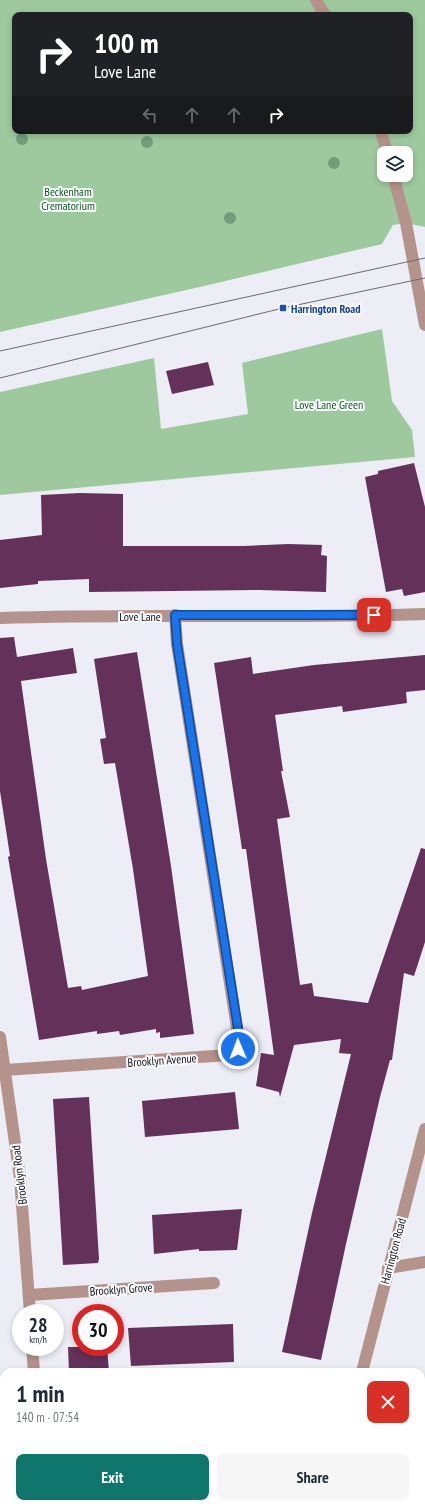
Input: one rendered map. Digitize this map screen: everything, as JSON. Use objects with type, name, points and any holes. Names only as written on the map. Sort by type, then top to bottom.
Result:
[{"type":"street","points":[[316,0],[323,12]]},
{"type":"street","points":[[381,134],[385,146]]},
{"type":"street","points":[[395,182],[406,223],[425,325]]},
{"type":"street","name":"Love Lane","points":[[0,618],[58,616],[319,616],[425,614]]},
{"type":"street","name":"Brooklyn Avenue","points":[[5,1070],[229,1055],[238,1049],[240,1041],[177,644],[175,615]]},
{"type":"street","name":"Brooklyn Road","points":[[0,1037],[20,1178],[29,1304]]},
{"type":"street","name":"Harrington Road","points":[[363,1368],[425,1129]]},
{"type":"street","points":[[388,1268],[425,1262]]},
{"type":"street","name":"Brooklyn Grove","points":[[28,1295],[214,1282]]},
{"type":"street","points":[[33,1356],[34,1368]]},
{"type":"green space","name":"Beckenham Crematorium","points":[[0,0],[425,0],[425,227],[406,223],[393,225],[382,244],[0,332]]},
{"type":"green space","name":"Love Lane Green","points":[[382,329],[392,401],[412,430],[415,457],[0,495],[0,392],[154,358],[161,429],[248,414],[242,363]]},
{"type":"building","points":[[208,362],[214,385],[172,394],[166,371]]},
{"type":"building","points":[[414,463],[425,507],[425,592],[404,596],[402,589],[386,592],[365,477],[378,474],[378,471]]},
{"type":"building","points":[[80,493],[123,494],[123,546],[322,545],[321,555],[327,556],[326,592],[259,590],[89,592],[89,579],[38,581],[38,584],[0,588],[0,540],[42,535],[41,495]]},
{"type":"building","points":[[14,637],[17,657],[73,648],[77,673],[21,681],[46,859],[68,988],[81,986],[82,990],[148,976],[133,869],[115,763],[104,764],[100,739],[106,738],[94,659],[137,652],[171,866],[194,1034],[160,1038],[160,1032],[156,1033],[156,1029],[120,1035],[119,1031],[97,1034],[97,1031],[39,1040],[8,857],[10,856],[0,791],[0,638]]},
{"type":"building","points":[[425,655],[425,690],[406,692],[407,703],[343,712],[342,706],[275,715],[283,771],[281,771],[290,817],[277,819],[300,985],[312,983],[314,996],[368,1003],[421,848],[425,849],[425,942],[414,976],[404,973],[392,1060],[390,1060],[380,1097],[321,1360],[282,1352],[312,1213],[351,1054],[339,1053],[341,1039],[294,1045],[280,1097],[279,1092],[256,1086],[261,1053],[274,1055],[246,849],[242,849],[214,663],[251,657],[253,674],[314,665]]},
{"type":"building","points":[[235,1092],[239,1129],[145,1137],[142,1101]]},
{"type":"building","points":[[89,1097],[99,1259],[98,1263],[63,1265],[53,1099]]},
{"type":"building","points":[[242,1209],[237,1250],[199,1251],[199,1249],[154,1254],[152,1215]]},
{"type":"building","points":[[233,1324],[234,1362],[131,1366],[128,1328]]},
{"type":"building","points":[[68,1347],[72,1347],[72,1356],[108,1356],[109,1368],[69,1368]]},
{"type":"tram line","points":[[0,351],[425,258]]},
{"type":"tram line","points":[[0,378],[283,308],[425,278]]},
{"type":"place","name":"Harrington Road","points":[[283,308]]},
{"type":"route","points":[[238,1049],[240,1041],[177,644],[175,615],[374,615]]}]
